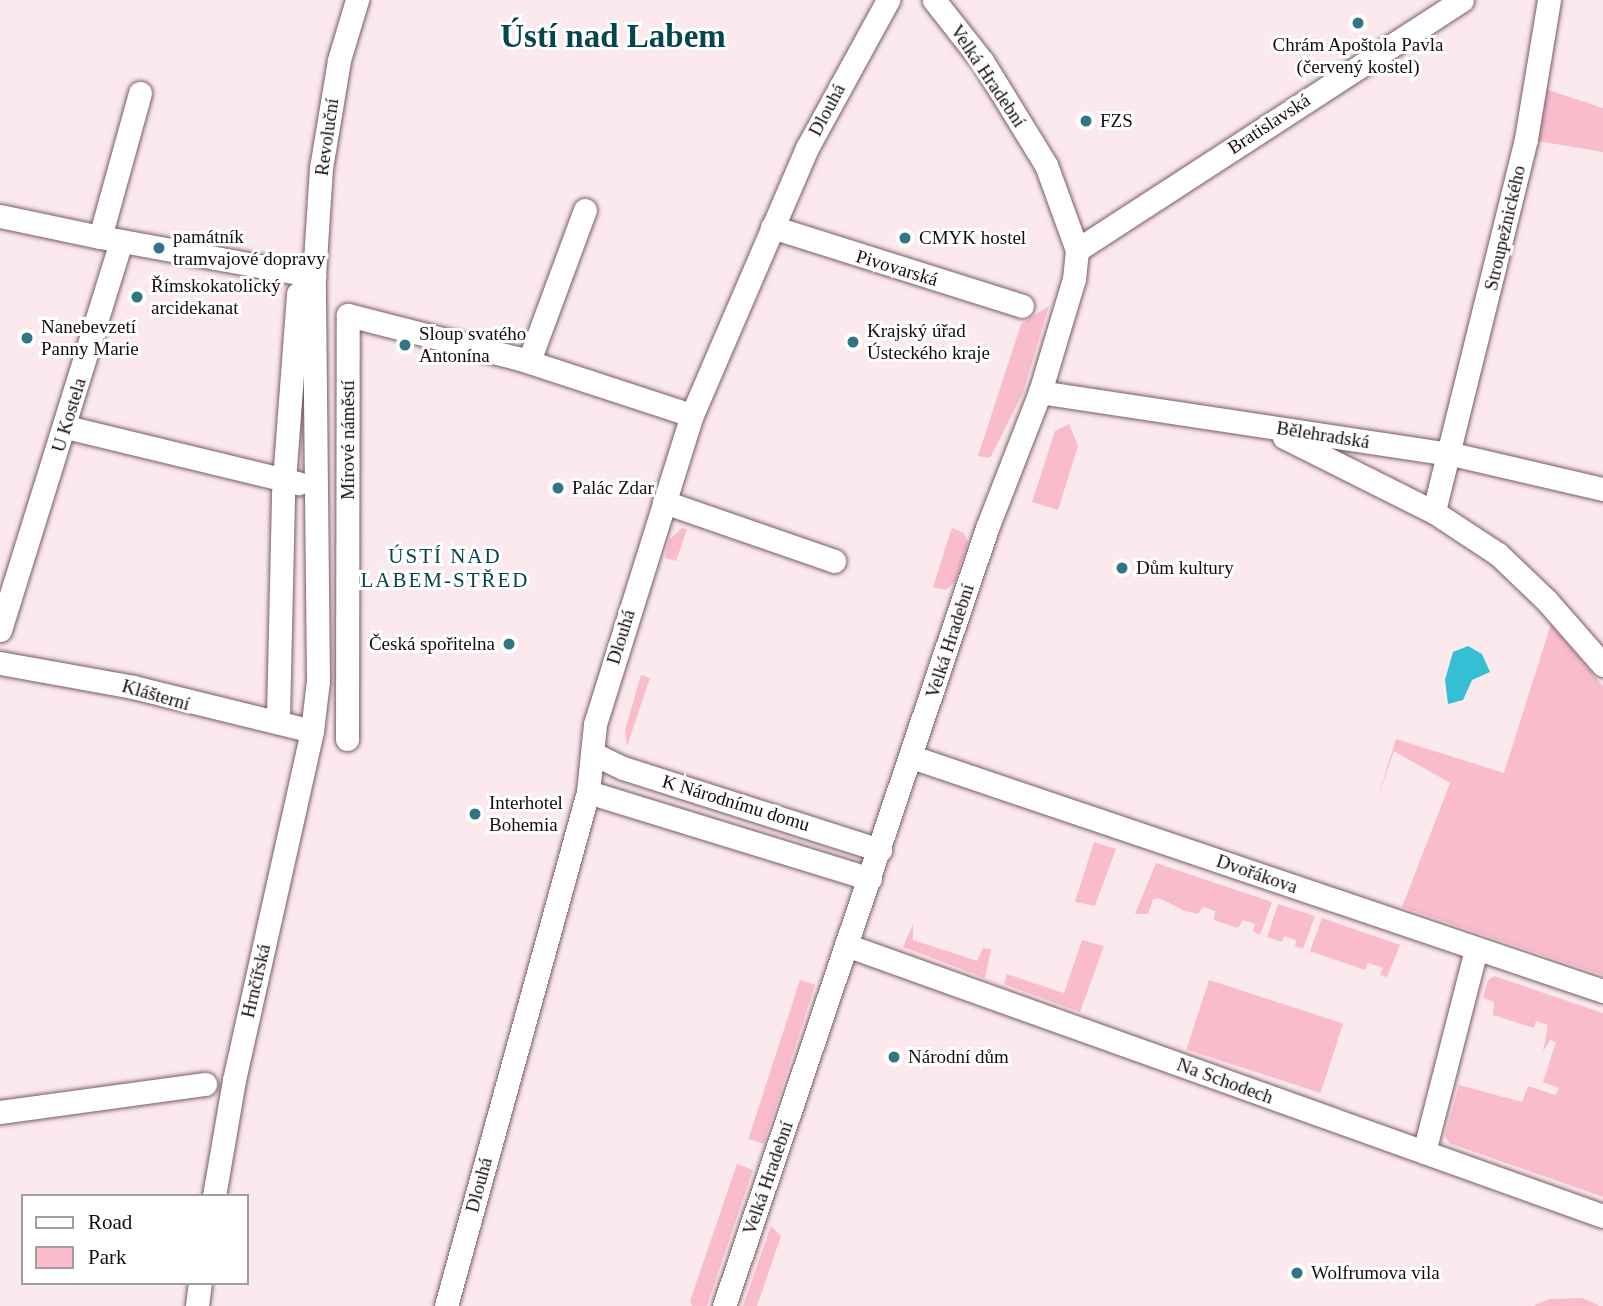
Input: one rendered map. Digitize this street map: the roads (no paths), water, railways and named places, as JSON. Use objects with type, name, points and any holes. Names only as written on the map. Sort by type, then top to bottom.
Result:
[{"type":"street","name":"Revoluční","points":[[314,276],[328,114],[357,0]]},
{"type":"street","name":"Dlouhá","points":[[446,1306],[588,792],[595,724],[692,415],[772,227],[853,61],[888,0]]},
{"type":"street","name":"Velká Hradební","points":[[724,1306],[912,757],[987,528],[1040,392],[1074,279],[1077,250],[1046,165],[982,61],[934,0]]},
{"type":"street","name":"Bratislavská","points":[[1077,250],[1462,0]]},
{"type":"street","name":"Stroupežnického","points":[[1434,512],[1452,454],[1526,139],[1549,0]]},
{"type":"street","name":"U Kostela","points":[[0,631],[66,427],[111,239],[140,93]]},
{"type":"street","points":[[585,210],[523,359],[685,413]]},
{"type":"street","points":[[0,216],[314,276]]},
{"type":"street","name":"Pivovarská","points":[[772,227],[1022,306]]},
{"type":"street","name":"Mírové náměstí","points":[[307,768],[318,681],[314,276]]},
{"type":"street","points":[[278,717],[284,480],[298,294]]},
{"type":"street","name":"Mírové náměstí","points":[[347,740],[348,315],[523,359]]},
{"type":"street","name":"Bělehradská","points":[[1040,392],[1452,454],[1603,489]]},
{"type":"street","points":[[1255,425],[1434,512],[1498,554],[1547,601],[1603,665]]},
{"type":"street","points":[[66,427],[284,480],[314,483]]},
{"type":"street","points":[[664,502],[834,561]]},
{"type":"street","name":"Klášterní","points":[[0,663],[133,687],[185,703],[312,731]]},
{"type":"street","name":"K Národnímu domu","points":[[594,754],[623,768],[880,850]]},
{"type":"street","name":"Dvořákova","points":[[912,757],[1603,991]]},
{"type":"street","name":"Hrnčířská","points":[[214,1194],[234,1080],[307,768]]},
{"type":"street","name":"K Národnímu domu","points":[[588,792],[870,879]]},
{"type":"street","name":"Na Schodech","points":[[846,945],[1603,1216]]},
{"type":"street","points":[[1423,1152],[1476,948]]},
{"type":"street","points":[[0,1112],[205,1084]]},
{"type":"street","points":[[197,1306],[200,1285]]},
{"type":"water","points":[[1468,646],[1482,654],[1490,672],[1472,680],[1463,700],[1448,704],[1445,680],[1453,652]]},
{"type":"tram line","points":[[151,247],[167,250]]},
{"type":"place","name":"Chrám Apoštola Pavla (červený kostel)","points":[[1358,23]]},
{"type":"place","name":"FZS","points":[[1086,121]]},
{"type":"place","name":"CMYK hostel","points":[[905,238]]},
{"type":"place","name":"památník tramvajové dopravy","points":[[159,248]]},
{"type":"place","name":"Římskokatolický arcidekanat","points":[[137,297]]},
{"type":"place","name":"Nanebevzetí Panny Marie","points":[[27,338]]},
{"type":"place","name":"Krajský úřad Ústeckého kraje","points":[[853,342]]},
{"type":"place","name":"Sloup svatého Antonína","points":[[405,345]]},
{"type":"place","name":"Palác Zdar","points":[[558,488]]},
{"type":"place","name":"Dům kultury","points":[[1122,568]]},
{"type":"place","name":"Česká spořitelna","points":[[509,644]]},
{"type":"place","name":"Interhotel Bohemia","points":[[475,814]]},
{"type":"place","name":"Národní dům","points":[[894,1057]]},
{"type":"place","name":"Wolfrumova vila","points":[[1297,1273]]},
{"type":"district","name":"Ústí nad Labem","points":[[613,37]]},
{"type":"district","name":"ÚSTÍ NAD LABEM-STŘED","points":[[445,568]]}]
